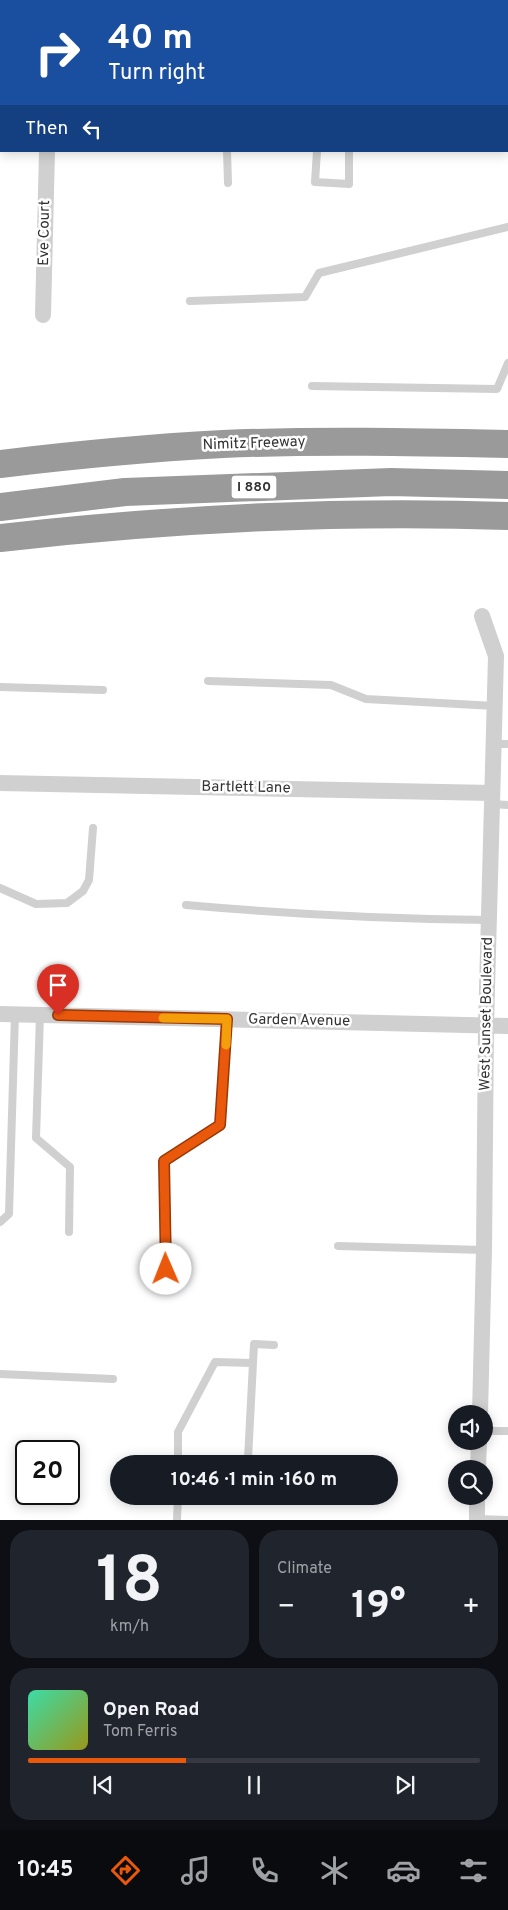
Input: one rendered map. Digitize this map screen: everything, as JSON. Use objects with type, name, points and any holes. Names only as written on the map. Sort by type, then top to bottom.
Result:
[{"type":"highway","name":"Nimitz Freeway","points":[[0,464],[87,454],[224,444],[346,442],[508,444]]},
{"type":"highway","name":"I 880","points":[[0,507],[125,492],[391,482],[508,485]]},
{"type":"highway","name":"I 880","points":[[0,538],[89,528],[229,519],[347,515],[508,516]]},
{"type":"street","name":"Eve Court","points":[[43,315],[47,152]]},
{"type":"street","name":"West Sunset Boulevard","points":[[480,1405],[489,920],[501,744],[495,706],[496,656],[482,616]]},
{"type":"street","name":"Bartlett Lane","points":[[0,783],[497,801]]},
{"type":"street","name":"Garden Avenue","points":[[7,1014],[508,1026]]},
{"type":"street","points":[[477,1505],[477,1519]]},
{"type":"lane","points":[[228,152],[228,183]]},
{"type":"lane","points":[[317,152],[315,182],[349,184],[349,152]]},
{"type":"lane","points":[[190,301],[305,297],[319,273],[508,227]]},
{"type":"lane","points":[[312,386],[497,389],[508,362]]},
{"type":"lane","points":[[208,681],[331,685],[366,699],[495,706]]},
{"type":"lane","points":[[0,687],[103,690]]},
{"type":"lane","points":[[0,888],[36,904],[67,903],[83,891],[89,880],[93,828]]},
{"type":"lane","points":[[186,905],[283,914],[395,919],[489,920]]},
{"type":"lane","points":[[0,1222],[9,1214],[7,1014]]},
{"type":"lane","points":[[40,1015],[36,1138],[70,1167],[69,1232]]},
{"type":"lane","points":[[166,1287],[164,1161],[220,1125],[227,1019]]},
{"type":"lane","points":[[338,1246],[484,1250]]},
{"type":"lane","points":[[248,1455],[254,1344],[274,1345]]},
{"type":"lane","points":[[178,1455],[178,1432],[215,1362],[254,1363]]},
{"type":"lane","points":[[0,1374],[113,1379]]},
{"type":"lane","points":[[493,1431],[508,1431]]},
{"type":"lane","points":[[177,1520],[178,1505]]},
{"type":"lane","points":[[477,1519],[508,1520]]},
{"type":"slow traffic","points":[[163,1018],[227,1019],[226,1045]]},
{"type":"route","points":[[58,1015],[227,1019],[220,1125],[164,1161],[166,1269]]}]
